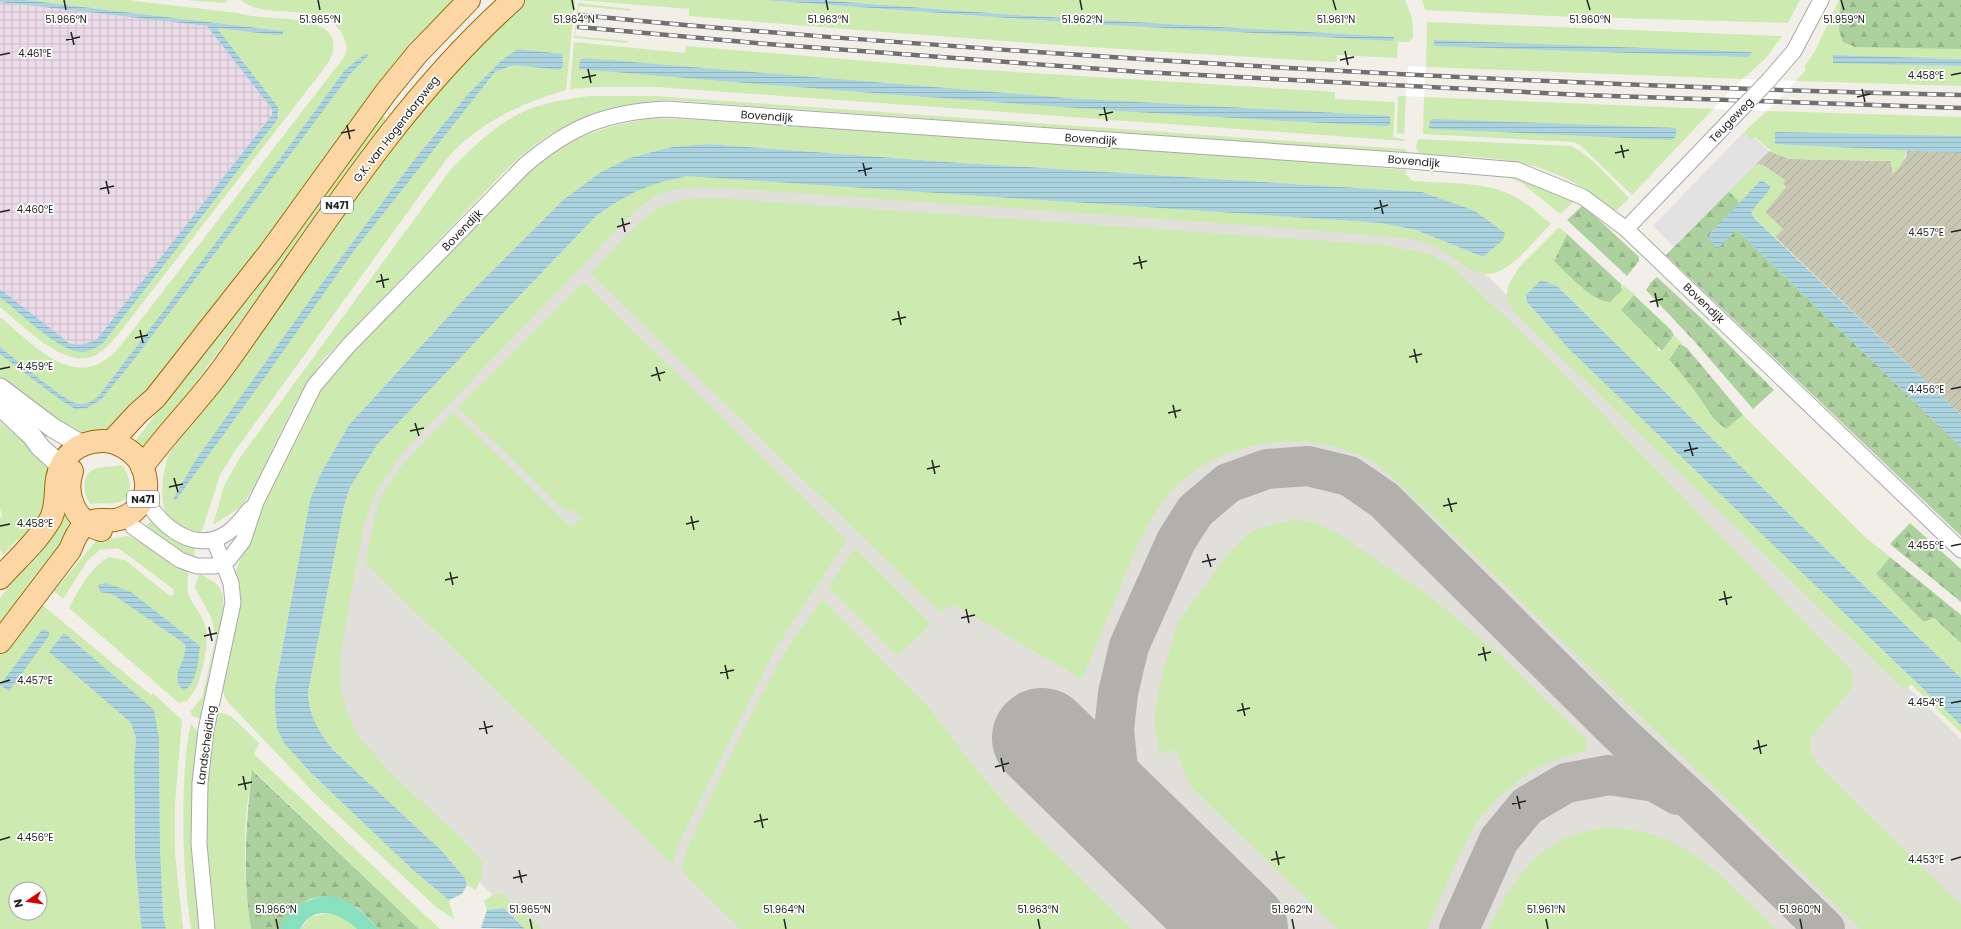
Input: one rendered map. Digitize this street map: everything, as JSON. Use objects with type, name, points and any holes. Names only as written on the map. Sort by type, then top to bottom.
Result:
[{"type":"main road","name":"N471","points":[[71,459],[112,451],[117,443],[145,419],[155,398],[270,252],[386,92],[417,54],[469,0]]},
{"type":"main road","name":"G.K. van Hogendorpweg","points":[[150,468],[160,459],[178,424],[221,370],[377,150],[441,72],[514,0]]},
{"type":"main road","points":[[117,443],[150,468]]},
{"type":"main road","points":[[0,578],[43,530],[51,518],[62,511],[63,494],[69,485],[71,459]]},
{"type":"main road","name":"N471","points":[[133,527],[144,518],[147,504],[157,489],[150,468]]},
{"type":"main road","points":[[63,494],[77,513],[93,526],[122,530],[133,527]]},
{"type":"main road","name":"N471","points":[[93,526],[96,520],[116,520],[147,504]]},
{"type":"main road","points":[[0,642],[70,550],[83,542],[93,526]]},
{"type":"street","name":"Teugeweg","points":[[1626,229],[1769,80],[1794,51],[1821,0]]},
{"type":"street","name":"Bovendijk","points":[[224,563],[243,541],[256,502],[314,386],[349,345],[524,166],[546,146],[578,128],[610,116],[643,110],[666,109],[1404,160],[1518,170],[1583,197],[1626,229],[1961,550]]},
{"type":"street","points":[[0,388],[54,428],[71,459]]},
{"type":"street","points":[[0,406],[32,436],[44,440],[71,459]]},
{"type":"street","name":"Bovendijk","points":[[214,540],[225,535],[235,527],[256,502]]},
{"type":"street","points":[[147,504],[170,529],[188,539],[203,542],[214,540]]},
{"type":"street","points":[[133,527],[180,560],[197,566],[215,566],[224,563]]},
{"type":"street","name":"Landscheiding","points":[[207,929],[201,879],[199,796],[206,730],[233,603],[231,583],[214,540]]},
{"type":"shaded area","points":[[0,2],[207,26],[272,109],[272,115],[105,331],[98,338],[89,343],[77,345],[63,339],[0,289]]},
{"type":"shaded area","points":[[1744,132],[1752,140],[1754,137],[1769,151],[1674,247],[1653,226]]},
{"type":"shaded area","points":[[1907,150],[1961,153],[1961,415],[1775,237],[1782,229],[1765,212],[1786,187],[1759,164],[1754,166],[1769,151],[1789,159],[1891,161],[1893,174],[1906,157]]},
{"type":"shaded area","points":[[681,184],[1381,228],[1463,252],[1961,739],[1961,929],[528,929],[325,732],[347,514],[610,217]]},
{"type":"green space","points":[[25,0],[127,0],[238,13],[250,16],[302,21],[318,25],[329,33],[334,45],[329,62],[117,336],[100,352],[88,358],[76,358],[65,355],[41,341],[0,307],[0,297],[50,338],[71,350],[85,352],[102,344],[278,119],[279,113],[275,103],[217,28],[276,35],[283,35],[283,31]]},
{"type":"green space","points":[[187,0],[228,0],[225,3]]},
{"type":"green space","points":[[241,0],[456,0],[301,195],[133,411],[106,431],[78,435],[59,426],[0,378],[0,317],[37,348],[64,364],[79,367],[93,366],[108,358],[129,335],[345,56],[345,41],[341,32],[332,22],[320,16],[307,13],[263,9],[251,6]]},
{"type":"green space","points":[[524,0],[575,0],[566,90],[536,100],[507,113],[480,129],[451,154],[235,451],[220,475],[201,534],[177,528],[169,520],[163,502],[162,492],[164,471],[169,454],[382,156],[483,38]]},
{"type":"green space","points":[[578,0],[762,0],[1076,23],[1394,37],[1016,15],[819,0],[1405,0],[1412,18],[1413,37],[1409,42],[1398,42],[1397,58],[1337,55],[1337,62],[1012,42],[850,30],[689,16],[689,9]]},
{"type":"green space","points":[[1422,0],[1800,0],[1788,23],[1552,16],[1425,10]]},
{"type":"green space","points":[[1839,0],[1961,0],[1961,59],[1833,55],[1833,62],[1961,66],[1961,86],[1796,81],[1806,70],[1804,67],[1815,51]]},
{"type":"green space","points":[[1841,0],[1961,0],[1961,49],[1855,47],[1843,42],[1839,31]]},
{"type":"green space","points":[[578,3],[631,9],[631,11],[579,6],[575,36],[628,41],[628,43],[574,38]]},
{"type":"green space","points":[[1427,22],[1782,36],[1766,58],[1743,79],[1426,67]]},
{"type":"green space","points":[[574,42],[685,53],[686,46],[953,68],[1335,92],[1335,99],[1395,102],[1393,137],[1407,140],[1404,141],[657,87],[597,87],[570,89]]},
{"type":"green space","points":[[589,96],[656,96],[1404,149],[1408,152],[667,100],[633,104],[600,112],[569,124],[554,132],[536,144],[511,165],[323,360],[296,402],[254,487],[242,506],[213,525],[224,486],[239,459],[451,169],[480,141],[513,117],[544,104]]},
{"type":"green space","points":[[1398,96],[1406,96],[1404,134],[1397,133]]},
{"type":"green space","points":[[1424,97],[1713,109],[1632,195],[1580,145],[1573,142],[1423,134]]},
{"type":"green space","points":[[1767,111],[1961,117],[1961,136],[1775,133],[1775,144],[1907,150],[1901,165],[1893,174],[1891,161],[1789,159],[1773,153],[1755,137],[1752,140],[1744,132]]},
{"type":"green space","points":[[378,116],[385,117],[386,123],[143,454],[133,444],[198,359]]},
{"type":"green space","points":[[651,118],[702,120],[1274,159],[1406,170],[1406,174],[1412,181],[1470,184],[1499,190],[1524,202],[1551,224],[1514,262],[1505,268],[1488,274],[1473,270],[1432,245],[1412,239],[1398,237],[726,188],[678,189],[663,193],[654,198],[629,217],[403,452],[377,490],[365,520],[341,655],[341,691],[346,709],[357,735],[393,775],[461,838],[483,863],[482,876],[476,890],[467,885],[465,878],[441,850],[333,750],[319,730],[310,709],[308,692],[344,506],[350,487],[377,445],[596,216],[629,195],[652,184],[676,177],[729,177],[1381,223],[1416,230],[1483,257],[1422,192],[947,162],[708,144],[672,147],[601,172],[563,200],[466,297],[349,425],[321,473],[310,500],[275,688],[275,707],[284,743],[310,772],[414,871],[449,900],[454,919],[437,908],[317,796],[227,701],[223,693],[221,680],[234,576],[272,484],[302,430],[319,391],[332,374],[516,183],[543,159],[559,148],[597,131]]},
{"type":"green space","points":[[1418,139],[1571,146],[1578,149],[1593,161],[1629,198],[1616,211],[1578,185],[1538,167],[1489,158],[1423,154],[1419,153],[1416,148]]},
{"type":"green space","points":[[1759,164],[1765,166],[1786,181],[1783,183],[1786,187],[1765,212],[1783,229],[1775,237],[1754,218],[1750,212],[1770,189],[1761,181],[1740,203],[1729,191],[1754,166]]},
{"type":"green space","points":[[1517,175],[1576,200],[1560,214],[1522,183],[1505,176]]},
{"type":"green space","points":[[1729,191],[1740,203],[1710,234],[1737,230],[1961,447],[1961,536],[1666,255]]},
{"type":"green space","points":[[717,198],[1382,245],[1430,254],[1453,267],[1545,355],[1853,672],[1852,688],[1811,738],[1810,751],[1818,765],[1961,905],[1961,929],[1861,929],[1398,482],[1386,471],[1359,455],[1333,447],[1306,442],[1279,442],[1252,446],[1226,454],[1202,466],[1180,483],[1155,513],[1137,546],[1082,679],[954,605],[948,607],[941,613],[591,274],[630,232],[653,212],[665,205],[677,201]]},
{"type":"green space","points":[[1583,205],[1639,257],[1639,261],[1627,276],[1567,220]]},
{"type":"green space","points":[[1559,227],[1567,234],[1554,261],[1581,287],[1607,302],[1623,288],[1621,284],[1636,295],[1634,295],[1659,351],[1662,351],[1674,335],[1682,344],[1669,357],[1726,429],[1743,415],[1865,537],[1890,557],[1876,574],[1925,622],[1934,618],[1936,619],[1961,643],[1961,678],[1787,512],[1557,286],[1525,297],[1526,301],[1571,351],[1913,677],[1961,725],[1961,733],[1911,684],[1905,691],[1515,313],[1506,299],[1509,284],[1519,267]]},
{"type":"green space","points":[[1567,234],[1621,284],[1622,290],[1610,302],[1603,301],[1588,292],[1554,261]]},
{"type":"green space","points":[[1657,277],[1715,331],[1774,390],[1753,409],[1695,342],[1646,290],[1651,282]]},
{"type":"green space","points":[[583,282],[847,540],[775,649],[683,835],[673,859],[675,867],[366,563],[376,513],[384,492],[401,467],[453,412],[571,527],[581,518],[573,509],[569,512],[564,510],[459,408],[459,406]]},
{"type":"green space","points":[[1634,295],[1671,330],[1674,335],[1662,351],[1621,310]]},
{"type":"green space","points":[[1680,344],[1687,348],[1743,415],[1726,429],[1715,420],[1692,387],[1669,359]]},
{"type":"green space","points":[[0,422],[37,453],[48,470],[47,507],[22,541],[17,540],[4,554],[0,550],[0,518],[2,517],[0,508]]},
{"type":"green space","points":[[122,465],[128,475],[130,487],[126,498],[112,504],[90,504],[85,489],[88,473],[98,468]]},
{"type":"green space","points":[[68,514],[78,526],[0,627],[0,598],[22,568]]},
{"type":"green space","points":[[1294,520],[1313,522],[1337,533],[1430,596],[1503,658],[1586,739],[1587,743],[1585,751],[1557,759],[1529,772],[1493,802],[1476,823],[1459,856],[1427,929],[1338,929],[1195,791],[1187,780],[1176,750],[1160,754],[1155,729],[1155,708],[1165,665],[1178,622],[1227,555],[1248,534],[1261,527]]},
{"type":"green space","points":[[151,521],[173,537],[195,547],[194,558],[171,549],[143,529]]},
{"type":"green space","points":[[1910,523],[1961,569],[1961,602],[1890,544]]},
{"type":"green space","points":[[128,536],[140,541],[189,571],[189,596],[205,625],[207,639],[205,656],[199,680],[196,688],[187,701],[179,703],[69,608],[90,573],[109,557],[125,560],[170,596],[174,594],[173,589],[118,548],[100,550],[88,560],[63,599],[54,591],[96,541]],"holes":[[[112,594],[200,646],[176,679],[186,652],[185,644]]]},
{"type":"green space","points":[[856,549],[931,624],[899,655],[895,654],[828,587],[851,553]]},
{"type":"green space","points":[[1890,557],[1961,615],[1961,643],[1934,618],[1924,622],[1876,574]]},
{"type":"green space","points":[[199,574],[212,580],[216,584],[222,592],[224,604],[224,612],[201,719],[192,716],[191,711],[202,697],[216,637],[211,617],[195,588]]},
{"type":"green space","points":[[822,599],[930,709],[983,778],[1014,813],[1132,929],[741,929],[682,871],[686,851],[748,720],[790,644],[815,611]]},
{"type":"green space","points":[[40,603],[151,695],[153,693],[182,720],[175,804],[175,853],[183,929],[166,929],[163,915],[160,845],[159,738],[49,652],[131,723],[136,738],[134,763],[135,857],[142,929],[0,929],[0,656]]},
{"type":"green space","points":[[222,713],[232,717],[259,743],[254,754],[440,929],[419,929],[253,770],[249,789],[245,829],[246,890],[251,929],[211,929],[206,890],[206,757],[216,714]]},
{"type":"green space","points":[[191,724],[200,734],[202,929],[191,929],[184,857],[183,821],[185,763]]},
{"type":"green space","points":[[252,770],[419,929],[379,929],[357,907],[324,896],[310,899],[291,910],[280,929],[251,929],[248,909],[246,850]]},
{"type":"green space","points":[[1603,828],[1631,830],[1657,836],[1679,846],[1700,859],[1719,874],[1776,929],[1489,929],[1509,891],[1532,862],[1545,850],[1562,840],[1581,833]]},
{"type":"green space","points":[[502,893],[542,929],[525,929],[504,908],[487,910],[484,901],[492,895]]},
{"type":"green space","points":[[324,896],[349,902],[361,911],[379,929],[357,929],[350,923],[335,915],[320,913],[312,916],[300,929],[280,929],[287,916],[297,906],[309,900]]},
{"type":"green space","points":[[330,913],[344,918],[357,929],[300,929],[310,917]]},
{"type":"water","points":[[0,0],[25,0],[283,31],[283,35],[276,35],[217,28],[278,107],[278,119],[104,342],[86,352],[70,350],[49,337],[0,297],[0,289],[69,343],[84,344],[98,338],[272,115],[272,109],[207,26],[0,2]]},
{"type":"water","points":[[762,0],[819,0],[1016,15],[1394,37],[1394,41],[1076,23]]},
{"type":"water","points":[[1434,40],[1751,52],[1749,57],[1434,46]]},
{"type":"water","points":[[518,49],[562,54],[563,66],[560,70],[513,65],[495,72],[353,252],[176,500],[173,499],[195,461],[315,293],[411,164],[469,93],[502,60]]},
{"type":"water","points":[[365,54],[368,54],[368,56],[350,74],[132,362],[101,400],[87,408],[75,409],[59,399],[0,354],[0,347],[51,388],[71,401],[78,404],[84,404],[98,397],[285,152],[345,70]]},
{"type":"water","points":[[1833,55],[1961,59],[1961,66],[1833,63]]},
{"type":"water","points":[[584,58],[1066,98],[1390,116],[1390,125],[1184,115],[882,94],[579,69],[580,60]]},
{"type":"water","points":[[1430,120],[1676,128],[1676,136],[1672,140],[1432,129],[1429,128]]},
{"type":"water","points":[[1775,132],[1961,136],[1961,153],[1775,144]]},
{"type":"water","points":[[708,144],[947,162],[1422,192],[1475,211],[1505,233],[1503,240],[1483,257],[1416,230],[1381,223],[688,176],[650,186],[619,201],[596,216],[377,445],[350,487],[344,506],[308,692],[310,709],[319,730],[333,750],[441,850],[465,878],[467,885],[462,894],[449,900],[414,871],[310,772],[284,743],[277,728],[275,688],[310,500],[321,473],[349,425],[466,297],[563,200],[601,172],[630,158],[672,147]]},
{"type":"water","points":[[1761,180],[1770,186],[1770,189],[1751,212],[1754,218],[1961,415],[1961,447],[1737,230],[1717,249],[1708,239],[1710,234]]},
{"type":"water","points":[[1541,280],[1557,286],[1787,512],[1961,678],[1961,725],[1571,351],[1526,301],[1526,295]]},
{"type":"water","points":[[106,583],[131,592],[200,646],[195,677],[189,687],[184,690],[179,685],[177,680],[179,669],[184,657],[185,644],[112,594],[100,592],[98,585]]},
{"type":"water","points":[[42,630],[49,632],[49,636],[9,691],[0,685]]},
{"type":"water","points":[[64,633],[154,710],[159,738],[160,845],[163,915],[166,929],[142,929],[141,924],[135,857],[134,763],[136,738],[131,723],[49,652]]},
{"type":"water","points":[[504,908],[525,929],[481,928],[487,910]]},
{"type":"pier","points":[[1408,66],[1426,67],[1424,97],[1406,96]]},
{"type":"pier","points":[[1743,79],[1796,81],[1767,111],[1713,109]]},
{"type":"taxiway","points":[[1175,868],[1134,809],[1118,769],[1114,730],[1118,693],[1129,646],[1176,541],[1195,511],[1228,483],[1267,469],[1308,466],[1349,476],[1384,500],[1618,732],[1700,808],[1825,929]]},
{"type":"taxiway","points":[[1459,929],[1499,840],[1527,806],[1566,783],[1609,775],[1655,782],[1678,795]]},
{"type":"runway","points":[[1042,738],[1238,929]]},
{"type":"railway","points":[[580,15],[874,40],[1165,61],[1392,74],[1619,84],[1961,95]]},
{"type":"railway","points":[[579,27],[767,44],[1141,72],[1582,95],[1961,108]]}]
